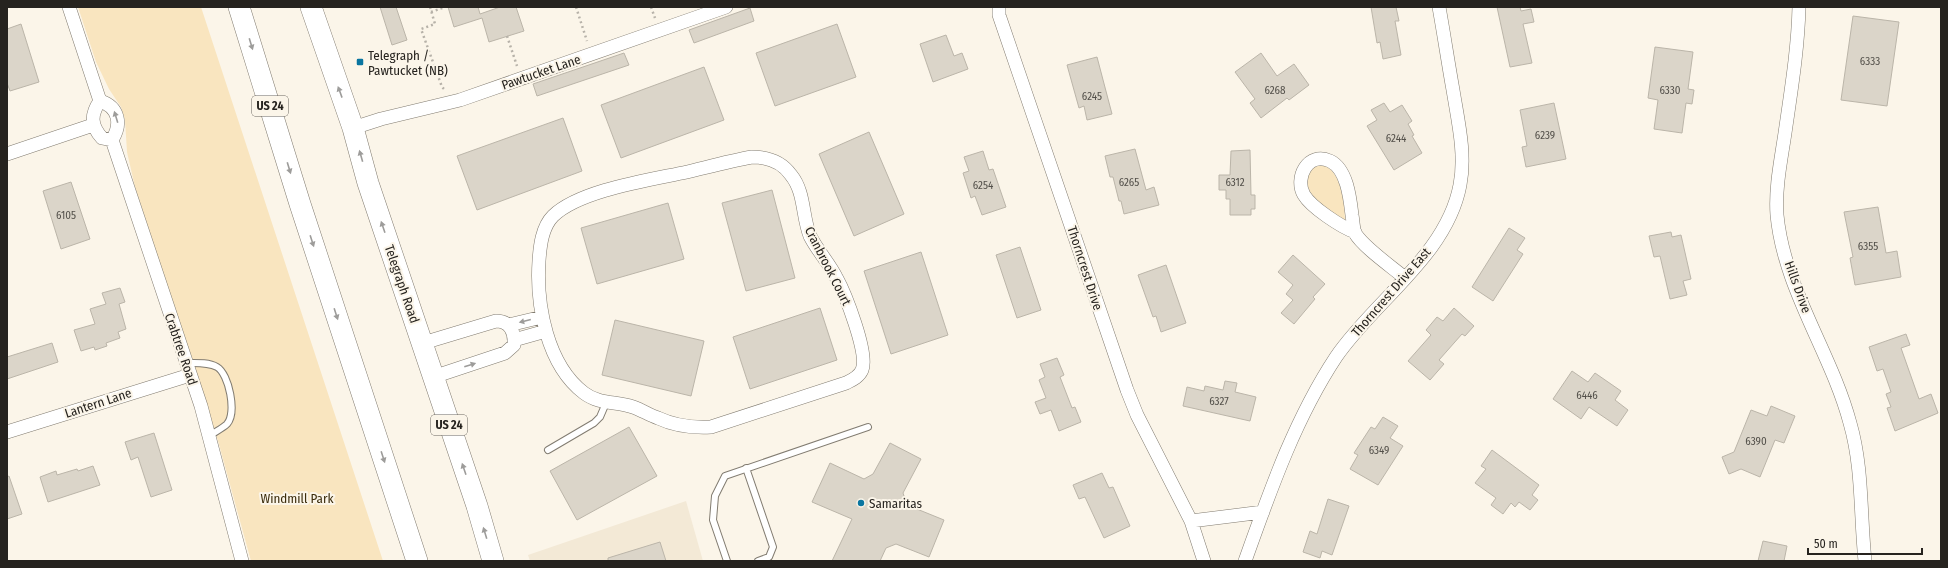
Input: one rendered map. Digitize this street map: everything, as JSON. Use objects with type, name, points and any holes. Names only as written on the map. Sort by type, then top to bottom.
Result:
[{"type":"highway","name":"US 24","points":[[239,7],[298,197],[417,561]]},
{"type":"highway","name":"Telegraph Road","points":[[311,7],[353,128],[368,183],[477,506],[493,561]]},
{"type":"street","points":[[69,7],[100,101],[92,116],[93,125],[102,138],[112,140],[118,131],[115,112],[111,106],[100,101]]},
{"type":"street","name":"Pawtucket Lane","points":[[353,128],[380,119],[460,100],[726,7]]},
{"type":"street","name":"Thorncrest Drive","points":[[998,7],[999,15],[1127,390],[1137,415],[1191,521],[1204,561]]},
{"type":"street","name":"Thorncrest Drive East","points":[[1245,561],[1263,512],[1306,408],[1328,370],[1353,335],[1405,278],[1438,236],[1456,203],[1460,184],[1462,162],[1460,136],[1440,7]]},
{"type":"street","name":"Hills Drive","points":[[1799,7],[1796,53],[1778,179],[1777,214],[1780,234],[1797,290],[1850,422],[1858,453],[1862,486],[1865,561]]},
{"type":"street","points":[[7,154],[93,125]]},
{"type":"street","name":"Crabtree Road","points":[[112,140],[209,436],[242,561]]},
{"type":"street","name":"Cranbrook Court","points":[[761,156],[780,164],[792,176],[801,196],[807,229],[841,286],[862,349],[864,361],[862,370],[856,378],[711,427],[688,427],[674,424],[632,406],[596,401],[586,395],[570,380],[552,349],[542,317],[538,275],[542,236],[551,218],[568,205],[636,183],[761,156]]},
{"type":"street","points":[[1355,232],[1341,171],[1337,165],[1330,161],[1323,159],[1312,161],[1301,174],[1300,186],[1304,196],[1342,227],[1355,232],[1369,247],[1405,278]]},
{"type":"street","points":[[509,325],[542,317]]},
{"type":"street","points":[[422,343],[496,321],[503,321],[509,325],[514,340],[514,345],[505,353],[433,376]]},
{"type":"street","points":[[514,340],[546,331]]},
{"type":"street","name":"Lantern Lane","points":[[7,432],[188,369]]},
{"type":"street","points":[[1191,521],[1263,512]]},
{"type":"lane","points":[[188,369],[207,364],[217,368],[223,373],[232,401],[233,410],[228,423],[209,436]]},
{"type":"lane","points":[[548,450],[594,423],[600,417],[606,403]]},
{"type":"lane","points":[[727,561],[713,520],[715,496],[726,476],[868,427]]},
{"type":"lane","points":[[746,468],[773,547],[769,557],[758,561]]},
{"type":"path","points":[[430,7],[435,24],[421,29],[442,87],[447,90]]},
{"type":"path","points":[[431,12],[445,7]]},
{"type":"path","points":[[576,7],[588,46]]},
{"type":"path","points":[[651,7],[657,22]]},
{"type":"path","points":[[507,36],[518,70]]},
{"type":"shaded area","points":[[686,501],[703,561],[530,561],[528,555]]},
{"type":"green space","name":"Windmill Park","points":[[78,7],[201,7],[383,561],[251,561],[218,441],[135,187],[127,152],[125,120],[121,107],[109,89],[96,62]]},
{"type":"green space","points":[[1322,165],[1334,173],[1338,180],[1343,197],[1345,220],[1336,216],[1324,207],[1314,197],[1308,188],[1308,173],[1314,167]]},
{"type":"building","points":[[380,7],[396,7],[407,40],[392,45]]},
{"type":"building","points":[[448,7],[478,7],[480,14],[500,7],[516,7],[524,31],[489,42],[482,18],[454,27]]},
{"type":"building","points":[[1371,7],[1396,7],[1399,21],[1395,21],[1401,55],[1383,59],[1380,42],[1377,43]]},
{"type":"building","points":[[1497,7],[1520,7],[1521,11],[1531,9],[1534,22],[1523,24],[1532,63],[1510,67]]},
{"type":"building","points":[[750,8],[754,21],[694,43],[689,30]]},
{"type":"building","points":[[1853,16],[1899,22],[1887,106],[1841,100]]},
{"type":"building","points":[[21,24],[39,82],[10,91],[7,83],[7,29]]},
{"type":"building","points":[[837,24],[856,77],[775,106],[756,53]]},
{"type":"building","points":[[946,35],[954,56],[962,53],[968,69],[933,82],[920,44]]},
{"type":"building","points":[[1655,47],[1693,52],[1688,89],[1694,90],[1692,104],[1686,103],[1682,133],[1654,129],[1658,100],[1648,98]]},
{"type":"building","points":[[624,53],[629,65],[537,96],[533,84]]},
{"type":"building","points":[[1261,53],[1277,76],[1294,64],[1309,85],[1289,100],[1287,98],[1261,118],[1250,103],[1255,99],[1235,72]]},
{"type":"building","points":[[1097,57],[1112,114],[1087,120],[1084,106],[1079,108],[1067,65]]},
{"type":"building","points":[[704,67],[724,120],[621,158],[601,105]]},
{"type":"building","points":[[1384,103],[1390,112],[1402,105],[1412,121],[1408,124],[1414,135],[1412,136],[1422,153],[1394,170],[1367,126],[1377,120],[1371,110]]},
{"type":"building","points":[[1554,103],[1566,159],[1526,167],[1522,147],[1527,146],[1520,110]]},
{"type":"building","points":[[563,118],[582,171],[477,210],[457,156]]},
{"type":"building","points":[[869,132],[904,214],[854,236],[819,154]]},
{"type":"building","points":[[1135,149],[1146,190],[1154,187],[1159,205],[1124,214],[1113,177],[1110,177],[1105,156]]},
{"type":"building","points":[[1250,150],[1251,195],[1255,195],[1255,209],[1251,209],[1251,215],[1230,215],[1230,199],[1226,199],[1226,190],[1219,190],[1219,175],[1230,175],[1231,151]]},
{"type":"building","points":[[983,151],[989,170],[993,169],[1006,207],[982,215],[975,196],[971,198],[963,173],[969,171],[964,157]]},
{"type":"building","points":[[71,182],[90,239],[61,249],[43,191]]},
{"type":"building","points":[[772,190],[795,278],[746,291],[722,203]]},
{"type":"building","points":[[668,203],[684,259],[597,284],[581,228]]},
{"type":"building","points":[[1878,207],[1886,253],[1897,251],[1901,277],[1855,285],[1850,258],[1853,257],[1844,212]]},
{"type":"building","points":[[1509,228],[1525,238],[1517,250],[1523,254],[1493,301],[1472,287]]},
{"type":"building","points":[[1671,232],[1672,237],[1681,235],[1691,279],[1683,281],[1687,295],[1670,299],[1660,256],[1654,257],[1649,236]]},
{"type":"building","points":[[1020,247],[1041,310],[1017,318],[996,255]]},
{"type":"building","points":[[921,252],[948,335],[891,354],[864,271]]},
{"type":"building","points":[[1293,255],[1325,284],[1313,297],[1315,299],[1294,324],[1281,313],[1293,300],[1286,294],[1293,285],[1278,272]]},
{"type":"building","points":[[1166,265],[1186,323],[1161,332],[1156,316],[1153,317],[1138,275]]},
{"type":"building","points":[[120,288],[125,302],[119,304],[126,329],[118,332],[120,338],[106,343],[107,346],[95,350],[94,347],[81,351],[74,330],[95,324],[90,309],[106,304],[102,293]]},
{"type":"building","points":[[820,308],[837,360],[750,389],[733,337]]},
{"type":"building","points":[[1454,308],[1474,326],[1465,336],[1462,334],[1439,360],[1444,364],[1430,380],[1408,361],[1431,335],[1426,330],[1437,317],[1443,321]]},
{"type":"building","points":[[615,320],[704,341],[691,396],[602,375]]},
{"type":"building","points":[[1906,334],[1910,345],[1901,348],[1919,399],[1931,394],[1938,413],[1895,431],[1887,408],[1891,407],[1886,394],[1891,392],[1883,369],[1877,371],[1869,347]]},
{"type":"building","points":[[52,343],[58,362],[7,379],[7,357]]},
{"type":"building","points":[[1057,358],[1064,375],[1060,377],[1072,408],[1075,407],[1081,422],[1059,431],[1051,410],[1040,414],[1035,402],[1046,398],[1039,380],[1045,377],[1040,364]]},
{"type":"building","points":[[1572,371],[1588,382],[1595,373],[1621,391],[1615,400],[1628,410],[1617,426],[1589,407],[1581,419],[1553,399]]},
{"type":"building","points":[[1225,381],[1237,383],[1235,392],[1256,397],[1250,421],[1183,406],[1187,387],[1204,391],[1205,386],[1223,390]]},
{"type":"building","points":[[1771,406],[1795,416],[1784,443],[1775,440],[1760,477],[1741,469],[1729,474],[1722,457],[1734,452],[1751,410],[1767,416]]},
{"type":"building","points":[[1383,417],[1398,426],[1390,438],[1403,446],[1378,485],[1350,469],[1358,455],[1354,453],[1371,427],[1375,429]]},
{"type":"building","points":[[629,427],[657,476],[577,520],[550,471]]},
{"type":"building","points":[[154,433],[172,490],[151,497],[138,457],[131,460],[125,442]]},
{"type":"building","name":"Samaritas","points":[[890,443],[921,459],[903,493],[907,505],[944,520],[929,557],[896,544],[886,548],[880,561],[832,561],[852,519],[812,502],[830,463],[864,479],[873,474]]},
{"type":"building","points":[[1492,450],[1539,485],[1532,495],[1538,500],[1530,510],[1519,502],[1515,507],[1511,503],[1503,514],[1491,505],[1496,498],[1475,483],[1486,469],[1481,466]]},
{"type":"building","points":[[93,466],[100,485],[48,502],[40,477],[56,471],[57,475],[77,469],[78,471]]},
{"type":"building","points":[[1102,473],[1109,488],[1113,487],[1130,526],[1104,538],[1085,497],[1079,499],[1073,485]]},
{"type":"building","points":[[9,476],[22,514],[7,519],[7,477]]},
{"type":"building","points":[[1328,499],[1349,506],[1332,555],[1322,551],[1320,558],[1303,552],[1310,531],[1317,534]]},
{"type":"building","points":[[1763,541],[1787,546],[1784,561],[1758,561]]},
{"type":"building","points":[[660,542],[666,561],[608,561],[608,558]]},
{"type":"place","name":"Telegraph / Pawtucket (NB)","points":[[360,62]]},
{"type":"place","name":"Samaritas","points":[[861,503]]}]
